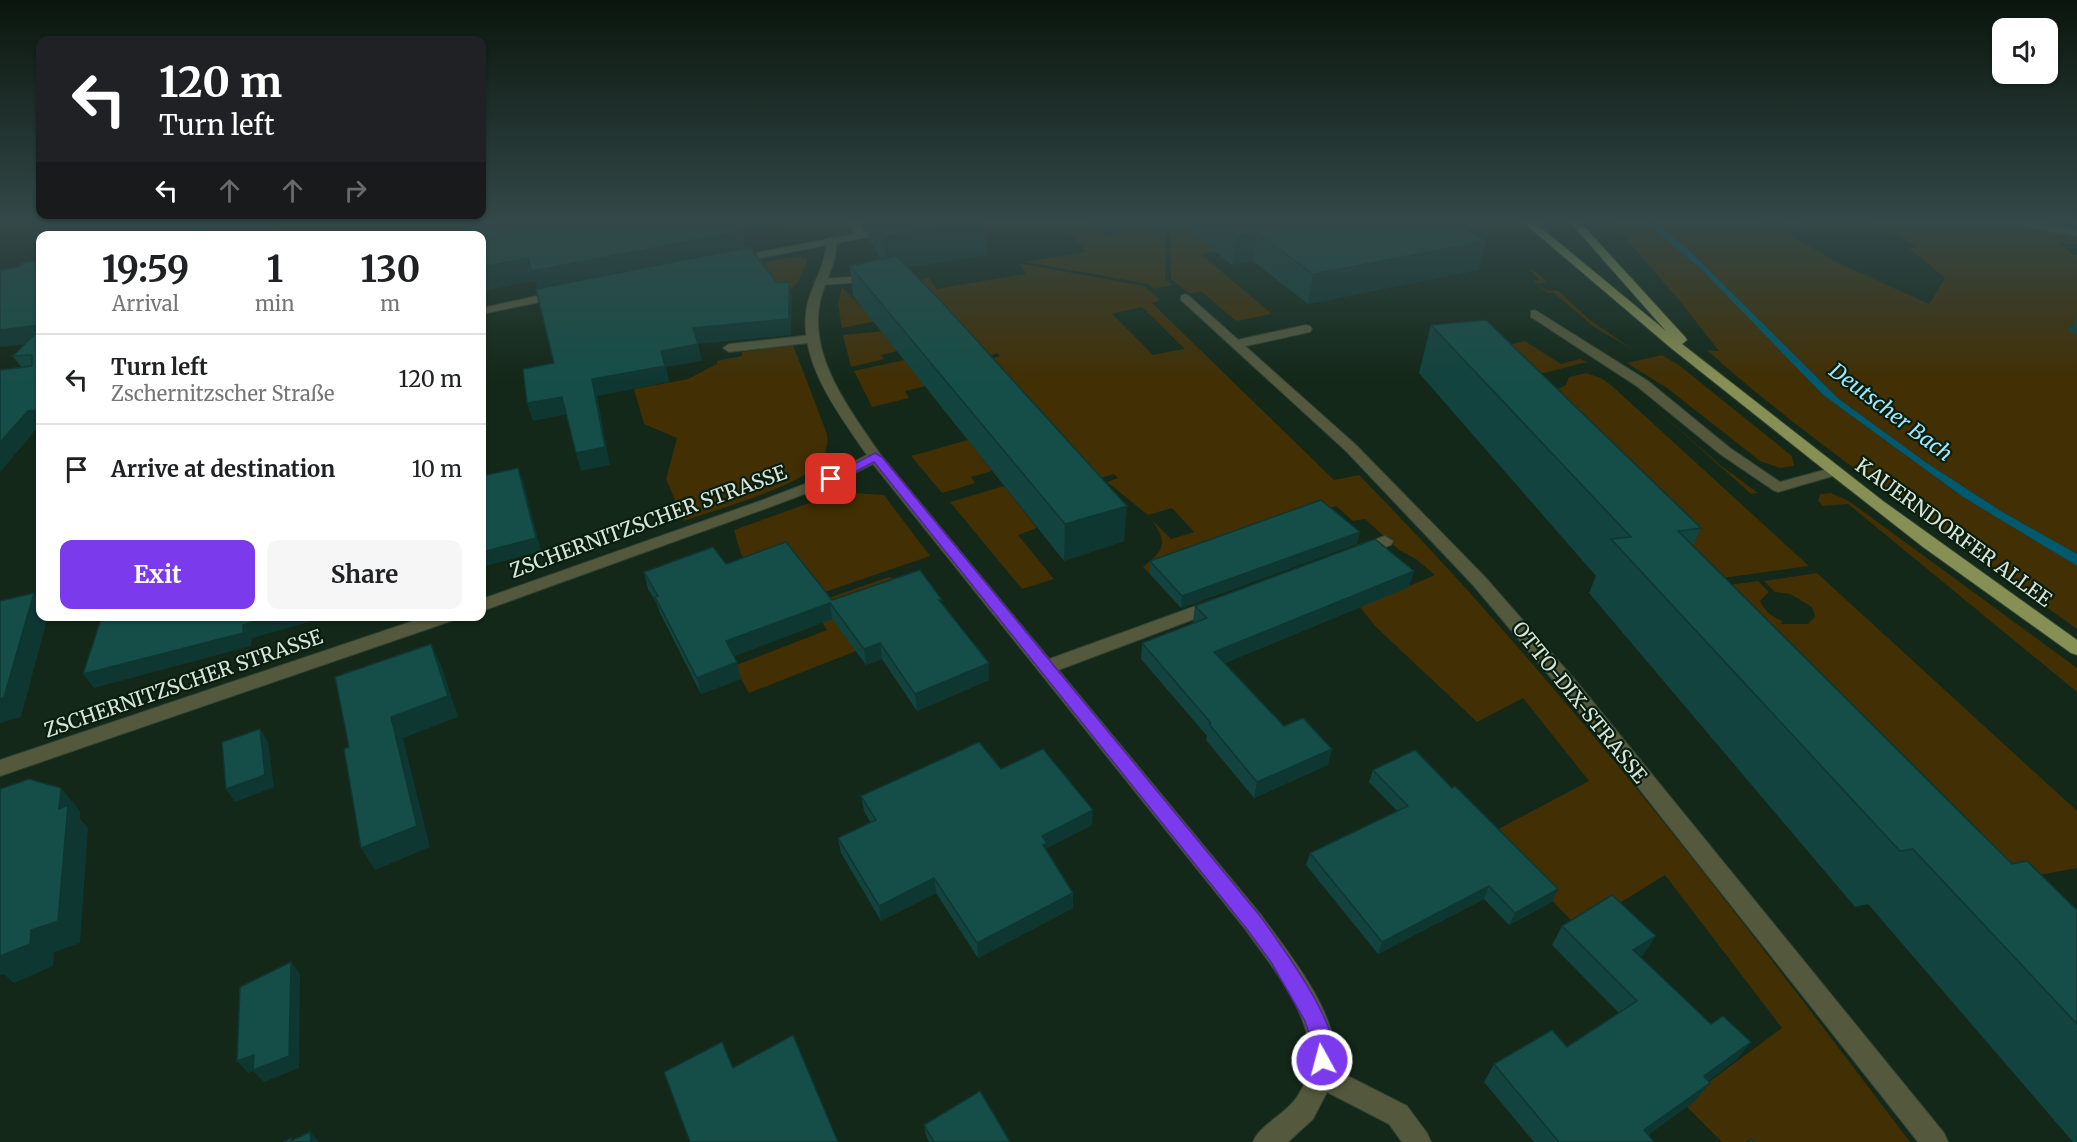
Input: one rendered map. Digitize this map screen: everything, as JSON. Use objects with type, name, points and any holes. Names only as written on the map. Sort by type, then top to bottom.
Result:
[{"type":"main road","name":"KAUERNDORFER ALLEE","points":[[1593,275],[1835,471],[2077,649]]},
{"type":"main road","name":"KAUERNDORFER ALLEE","points":[[1622,275],[1705,368]]},
{"type":"street","points":[[822,275],[812,313],[812,339],[847,416],[875,457],[1230,893],[1277,956],[1313,1017],[1323,1045],[1321,1076],[1311,1100],[1297,1119],[1266,1142]]},
{"type":"street","points":[[820,282],[883,277]]},
{"type":"street","points":[[486,310],[570,293]]},
{"type":"street","name":"OTTO-DIX-STRASSE","points":[[1185,298],[1351,447],[1479,581],[1569,686],[1935,1142]]},
{"type":"street","name":"KAUERNDORFER ALLEE","points":[[1535,314],[1642,383],[1736,460],[1778,487],[1835,471]]},
{"type":"street","points":[[1237,344],[1306,329]]},
{"type":"street","points":[[729,348],[812,339]]},
{"type":"street","name":"ZSCHERNITZSCHER STRASSE","points":[[486,604],[765,504],[831,479],[875,457]]},
{"type":"street","points":[[1341,558],[1385,541]]},
{"type":"street","points":[[1047,667],[1231,599]]},
{"type":"street","name":"ZSCHERNITZSCHER STRASSE","points":[[0,768],[433,621]]},
{"type":"street","points":[[1321,1076],[1398,1114],[1418,1142]]},
{"type":"shaded area","points":[[718,275],[801,275],[791,289],[732,297]]},
{"type":"shaded area","points":[[1018,275],[1085,275],[1144,286],[1160,300],[1152,303],[1334,480],[1359,475],[1506,633],[1645,799],[1910,1142],[1722,1142],[1687,1107],[1696,1100],[1691,1095],[1782,1028],[1665,875],[1579,928],[1487,835],[1589,781],[1523,698],[1477,722],[1375,626],[1360,607],[1435,575],[1416,559],[1399,550],[1365,519],[1353,521],[1336,506],[1149,573],[1143,567],[1160,551],[1162,546],[1160,535],[1152,520],[1171,539],[1194,532],[1172,508],[1148,515],[1107,482],[1118,478],[1114,474],[1101,478],[990,360],[1000,356],[997,353],[986,357],[913,282],[929,278],[936,289]],"holes":[[[1142,307],[1184,349],[1153,355],[1112,314]]]},
{"type":"shaded area","points":[[1100,275],[1165,275],[1165,279],[1172,285],[1154,289],[1149,284]]},
{"type":"shaded area","points":[[1171,275],[1226,275],[1272,314],[1236,321],[1201,291],[1190,294],[1171,279]]},
{"type":"shaded area","points":[[1535,275],[1539,275],[1547,282],[1537,284],[1547,291],[1557,290],[1590,320],[1632,349],[1594,327],[1554,293],[1547,293],[1533,281],[1540,280]]},
{"type":"shaded area","points":[[1658,275],[1707,275],[1823,395],[1963,497],[2077,566],[2077,629],[1852,467],[1727,368],[1707,350],[1719,351]]},
{"type":"shaded area","points":[[1714,275],[1866,275],[1929,304],[1945,278],[1942,275],[2077,275],[2077,554],[2001,511],[1927,463],[1839,399]]},
{"type":"shaded area","points":[[842,287],[862,308],[866,308],[876,321],[842,328],[838,305]]},
{"type":"shaded area","points":[[884,331],[897,351],[881,355],[884,359],[851,367],[843,335]]},
{"type":"shaded area","points":[[1525,341],[1561,364],[1580,359],[1587,362],[1532,376],[1494,349]]},
{"type":"shaded area","points":[[793,345],[827,434],[825,455],[818,465],[792,481],[755,497],[684,521],[666,479],[677,438],[644,424],[634,389],[688,379],[717,364],[717,361],[742,356],[742,352]]},
{"type":"shaded area","points":[[1662,355],[1680,366],[1792,456],[1794,466],[1780,468],[1760,461],[1667,388],[1627,363]]},
{"type":"shaded area","points":[[904,360],[926,386],[905,391],[909,398],[872,407],[854,371]]},
{"type":"shaded area","points":[[1586,373],[1601,378],[1611,385],[1809,566],[1715,579],[1556,390],[1566,385],[1569,377]]},
{"type":"shaded area","points":[[1634,389],[1720,465],[1758,493],[1751,494]]},
{"type":"shaded area","points":[[968,440],[992,471],[971,477],[975,483],[942,493],[911,456]]},
{"type":"shaded area","points":[[1004,486],[1037,528],[1018,535],[1054,579],[1022,589],[950,502]]},
{"type":"shaded area","points":[[840,492],[884,495],[930,556],[807,598],[755,571],[741,554],[734,530]]},
{"type":"shaded area","points":[[1831,493],[1849,501],[2077,668],[2077,692],[1848,504],[1823,506],[1818,501],[1820,494]]},
{"type":"shaded area","points":[[1817,573],[2077,811],[2077,868],[1957,890],[1722,586],[1758,581],[1769,592],[1760,601],[1762,605],[1769,613],[1782,621],[1781,624],[1808,624],[1815,617],[1812,607],[1790,594],[1775,592],[1764,581]]},
{"type":"shaded area","points":[[889,577],[921,587],[856,651],[749,693],[734,666],[827,630],[811,604]]},
{"type":"water","points":[[1707,275],[1714,275],[1839,399],[1927,463],[2001,511],[2077,554],[2077,566],[1963,497],[1823,395]]},
{"type":"building","points":[[0,275],[36,275],[36,326],[0,330]]},
{"type":"building","points":[[606,275],[771,275],[777,283],[789,282],[789,319],[693,328],[698,344],[661,351],[665,366],[592,379],[605,447],[576,453],[562,397],[527,403],[523,369],[554,363],[536,289]]},
{"type":"building","points":[[858,275],[915,275],[1127,506],[1065,524]]},
{"type":"building","points":[[1486,320],[1701,528],[1678,531],[2012,864],[2027,861],[2077,910],[2077,1024],[1913,849],[1900,851],[1611,539],[1631,537],[1431,325]]},
{"type":"building","points":[[36,333],[36,410],[28,411],[0,442],[0,370],[32,366],[32,355],[13,356]]},
{"type":"building","points":[[518,468],[536,538],[486,551],[486,475]]},
{"type":"building","points":[[1321,500],[1360,532],[1182,596],[1150,561]]},
{"type":"building","points":[[1375,539],[1414,571],[1214,652],[1284,726],[1303,718],[1332,749],[1257,782],[1209,724],[1211,723],[1142,643],[1207,618],[1195,606]]},
{"type":"building","points":[[786,542],[832,600],[920,570],[942,600],[939,600],[989,663],[915,694],[880,643],[864,649],[830,603],[726,641],[737,662],[697,678],[644,572],[713,547],[726,564]]},
{"type":"building","points":[[34,593],[4,697],[0,699],[0,601]]},
{"type":"building","points":[[100,621],[256,621],[243,625],[243,633],[83,674]]},
{"type":"building","points":[[431,644],[448,696],[391,717],[417,826],[361,848],[344,749],[349,747],[335,677]]},
{"type":"building","points":[[260,729],[265,775],[226,789],[222,742]]},
{"type":"building","points":[[979,742],[1001,769],[1043,749],[1093,810],[1042,836],[1047,843],[1043,845],[1073,893],[977,943],[934,878],[879,906],[838,838],[876,820],[861,796]]},
{"type":"building","points":[[1415,750],[1452,788],[1455,786],[1558,889],[1515,913],[1489,886],[1382,942],[1310,853],[1408,806],[1373,770]]},
{"type":"building","points":[[29,779],[61,788],[59,809],[68,805],[58,921],[31,930],[30,944],[0,956],[0,789]]},
{"type":"building","points":[[1612,895],[1656,936],[1633,950],[1711,1024],[1723,1016],[1751,1042],[1704,1076],[1710,1083],[1644,1130],[1654,1142],[1559,1142],[1494,1064],[1552,1030],[1567,1047],[1637,1001],[1562,926]]},
{"type":"building","points":[[291,962],[289,1056],[253,1070],[254,1055],[237,1061],[240,987]]},
{"type":"building","points":[[793,1035],[838,1142],[690,1142],[664,1072],[722,1042],[733,1068]]},
{"type":"building","points":[[980,1091],[1010,1142],[934,1142],[924,1125]]},
{"type":"building","points":[[310,1132],[311,1142],[283,1142],[291,1138],[291,1141]]},
{"type":"route","points":[[831,479],[875,457],[878,459],[1253,922],[1277,956],[1313,1017],[1323,1045],[1322,1060]]},
{"type":"water label","name":"Deutscher Bach","points":[[1891,412]]}]
